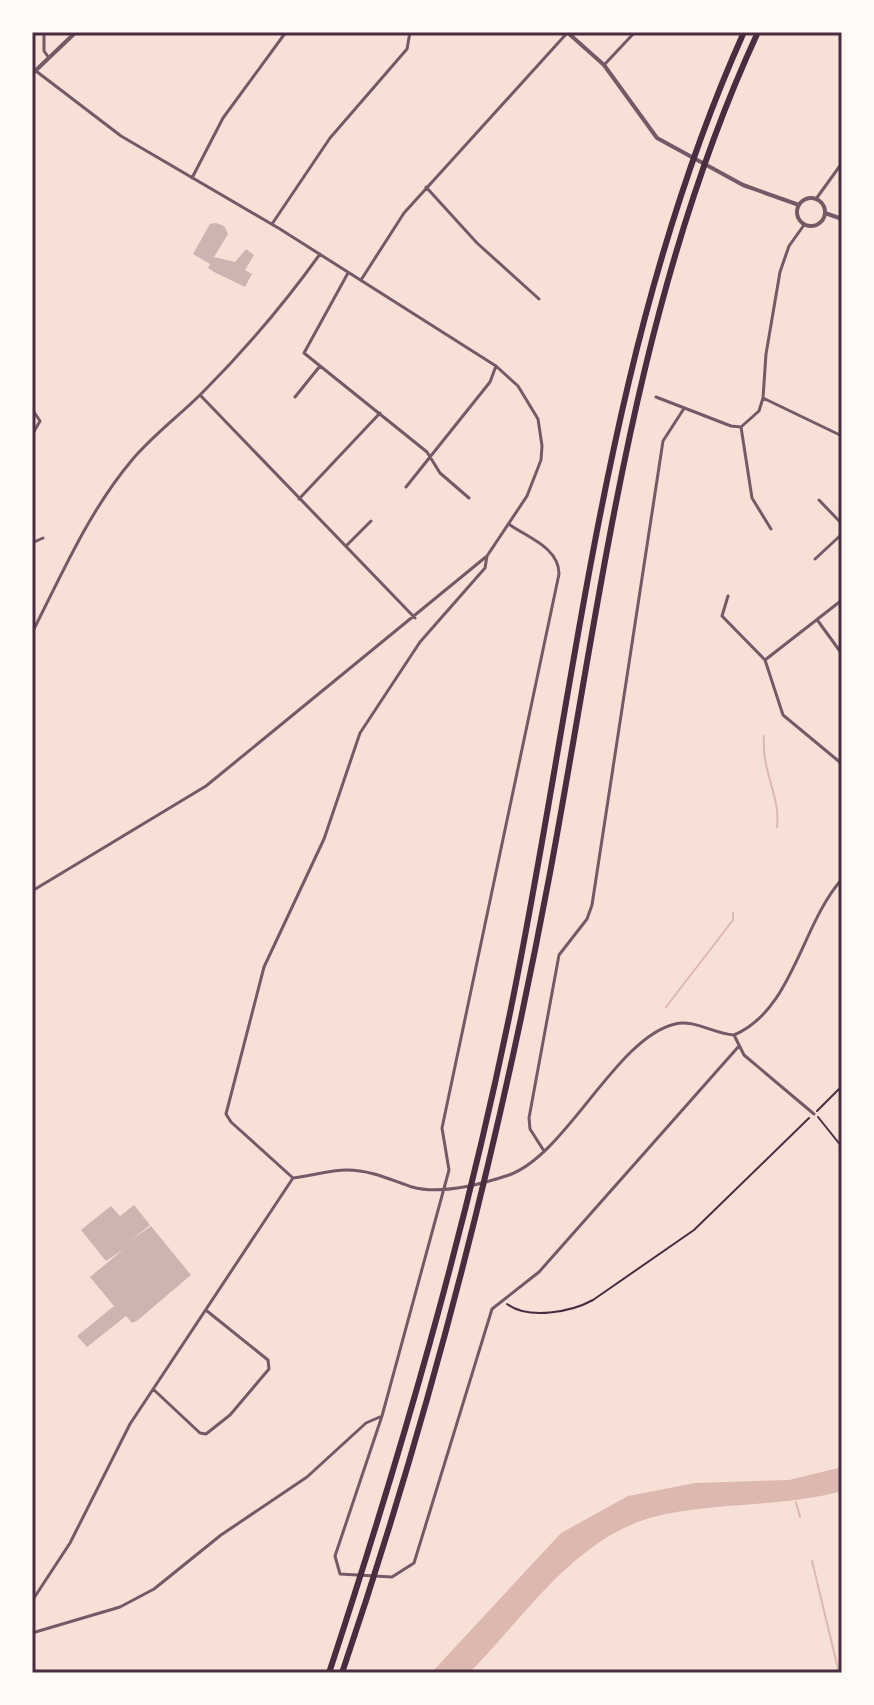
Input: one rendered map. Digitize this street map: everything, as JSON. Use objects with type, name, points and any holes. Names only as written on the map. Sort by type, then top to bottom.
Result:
[{"type":"highway","points":[[329,1673],[406,1434],[477,1165],[511,1008],[611,453],[652,283],[700,139],[744,32]]},
{"type":"highway","points":[[342,1673],[380,1561],[437,1372],[490,1166],[548,885],[635,402],[666,281],[697,183],[758,32]]},
{"type":"street","points":[[44,32],[44,51],[49,58]]},
{"type":"street","points":[[32,891],[206,786],[487,556],[527,496],[541,460],[542,446],[538,419],[518,386],[496,366],[272,224],[121,136],[34,72],[76,32]]},
{"type":"street","points":[[192,178],[223,118],[286,32]]},
{"type":"street","points":[[272,224],[330,138],[407,49],[410,32]]},
{"type":"street","points":[[361,280],[384,241],[426,187],[568,32],[604,65],[657,138],[743,185],[799,205]]},
{"type":"street","points":[[604,65],[635,32]]},
{"type":"street","points":[[816,199],[842,163]]},
{"type":"street","points":[[426,187],[477,243],[539,299]]},
{"type":"street","points":[[808,198],[816,199],[823,205],[825,213],[818,225],[804,225],[797,214],[799,205],[808,198]]},
{"type":"street","points":[[825,213],[842,219]]},
{"type":"street","points":[[741,427],[754,417],[763,398],[766,354],[780,272],[789,246],[804,225]]},
{"type":"street","points":[[32,633],[100,503],[155,435],[200,396],[274,317],[320,254]]},
{"type":"street","points":[[349,272],[304,353],[380,413],[469,498]]},
{"type":"street","points":[[295,397],[320,366]]},
{"type":"street","points":[[406,487],[490,382],[496,366]]},
{"type":"street","points":[[200,396],[415,618]]},
{"type":"street","points":[[656,397],[683,410],[741,427]]},
{"type":"street","points":[[763,398],[842,436]]},
{"type":"street","points":[[32,409],[40,421],[32,435]]},
{"type":"street","points":[[544,1151],[530,1129],[529,1118],[559,955],[587,919],[592,905],[663,441],[683,410]]},
{"type":"street","points":[[299,499],[380,413]]},
{"type":"street","points":[[741,427],[752,498],[771,529]]},
{"type":"street","points":[[819,500],[842,524]]},
{"type":"street","points":[[346,546],[371,521]]},
{"type":"street","points":[[510,525],[552,552],[559,564],[559,574],[442,1128],[449,1170],[445,1188],[382,1416],[335,1556],[337,1570],[348,1577],[392,1577],[414,1563],[492,1309],[539,1272],[739,1046]]},
{"type":"street","points":[[815,559],[842,534]]},
{"type":"street","points":[[32,543],[43,538]]},
{"type":"street","points":[[293,1178],[226,1114],[264,967],[324,839],[360,733],[420,642],[485,568],[487,556]]},
{"type":"street","points":[[728,596],[722,616],[765,660],[780,710],[842,764]]},
{"type":"street","points":[[765,660],[842,600]]},
{"type":"street","points":[[818,621],[842,654]]},
{"type":"street","points":[[32,1601],[70,1543],[130,1424],[293,1178],[347,1170],[381,1175],[416,1188],[445,1188],[510,1175],[544,1151],[624,1062],[655,1034],[683,1023],[734,1035],[758,1019],[782,989],[812,921],[842,879]]},
{"type":"street","points":[[734,1035],[744,1055],[814,1114]]},
{"type":"street","points":[[153,1389],[200,1433],[206,1434],[230,1415],[269,1369],[268,1360],[207,1311]]},
{"type":"street","points":[[32,1633],[120,1607],[154,1589],[221,1535],[307,1477],[366,1423],[382,1416]]},
{"type":"path","points":[[503,1301],[514,1309],[553,1312],[579,1307],[593,1300],[694,1230],[842,1086]]},
{"type":"path","points":[[814,1114],[842,1147]]},
{"type":"shaded area","points":[[842,1467],[842,1491],[798,1500],[688,1510],[635,1523],[581,1556],[534,1601],[469,1673],[431,1673],[561,1533],[628,1496],[695,1483],[789,1480]]},
{"type":"building","points":[[210,224],[224,226],[228,234],[214,257],[235,262],[246,249],[254,255],[245,270],[252,274],[245,287],[214,272],[208,268],[210,264],[193,254]]},
{"type":"building","points":[[134,1205],[150,1225],[130,1241],[151,1226],[191,1275],[138,1320],[132,1323],[126,1316],[87,1347],[77,1336],[114,1306],[90,1277],[124,1249],[106,1261],[81,1230],[111,1206],[120,1216]]},
{"type":"waterway","points":[[764,736],[765,761],[776,805],[777,827]]},
{"type":"waterway","points":[[666,1007],[733,920],[733,913]]},
{"type":"waterway","points":[[796,1502],[800,1517]]},
{"type":"waterway","points":[[812,1561],[839,1673]]}]
